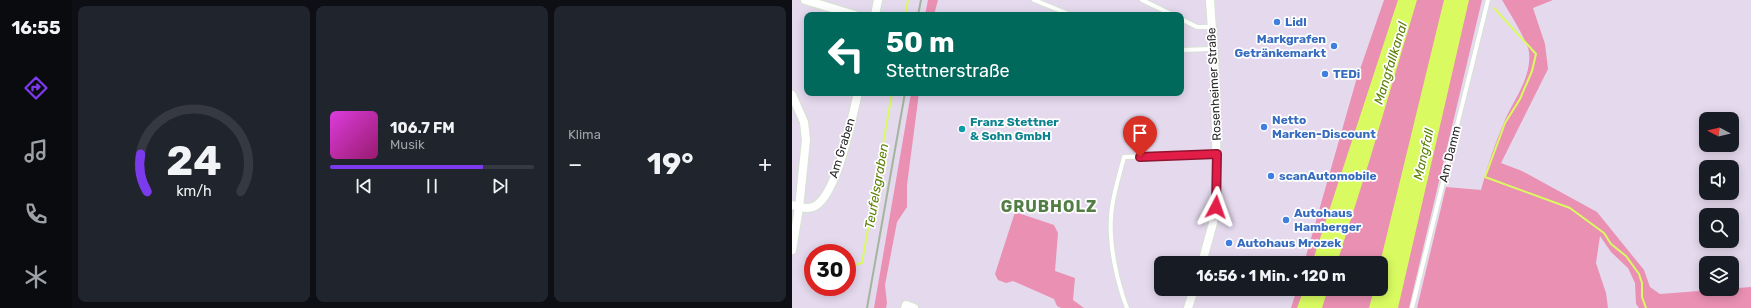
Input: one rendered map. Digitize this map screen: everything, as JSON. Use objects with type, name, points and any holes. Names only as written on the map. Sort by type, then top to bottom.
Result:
[{"type":"street","points":[[805,0],[845,12]]},
{"type":"street","points":[[876,12],[878,0]]},
{"type":"street","name":"Rosenheimer Straße","points":[[1204,256],[1216,207],[1217,154],[1215,75],[1212,49],[1210,0]]},
{"type":"street","points":[[792,95],[804,122],[806,140],[796,206],[792,247]]},
{"type":"street","name":"Am Graben","points":[[796,206],[814,207],[824,198],[841,162],[857,96]]},
{"type":"street","points":[[1188,308],[1192,296]]},
{"type":"street","points":[[905,306],[914,308]]},
{"type":"lane","points":[[1034,0],[1064,12]]},
{"type":"lane","points":[[1142,0],[1167,12]]},
{"type":"lane","name":"Am Damm","points":[[1412,308],[1488,0]]},
{"type":"lane","points":[[1184,20],[1197,27],[1211,27]]},
{"type":"lane","points":[[1184,50],[1212,49]]},
{"type":"lane","points":[[1127,308],[1121,293],[1111,237],[1111,217],[1115,192],[1124,157],[1217,154]]},
{"type":"shaded area","points":[[928,0],[938,0],[935,12],[926,12]]},
{"type":"shaded area","points":[[1384,0],[1482,0],[1409,308],[1291,308],[1295,296],[1388,296],[1388,256],[1306,256],[1356,81]]},
{"type":"shaded area","points":[[1502,0],[1553,0],[1533,8],[1545,44],[1548,69],[1501,163],[1522,171],[1597,212],[1644,270],[1650,287],[1660,294],[1699,291],[1699,296],[1739,296],[1739,288],[1751,287],[1751,308],[1639,308],[1636,304],[1635,283],[1628,268],[1611,252],[1600,236],[1596,263],[1606,293],[1608,308],[1417,308],[1446,187],[1481,190],[1498,137],[1522,88],[1528,70],[1529,52],[1517,26]]},
{"type":"shaded area","points":[[910,96],[919,96],[907,185],[907,207],[897,222],[885,285],[887,303],[886,308],[874,308]]},
{"type":"shaded area","points":[[1015,212],[1054,225],[1058,233],[1055,271],[1075,278],[1073,300],[1084,308],[1061,308],[1057,306],[1054,299],[1013,281],[1006,283],[998,280],[995,274]]},
{"type":"water","name":"Mangfallkanal","points":[[1398,0],[1417,0],[1339,256],[1314,256]]},
{"type":"water","name":"Mangfall","points":[[1444,0],[1469,0],[1398,308],[1369,308],[1372,296],[1388,296],[1388,256],[1382,256]]},
{"type":"water","points":[[1301,296],[1326,296],[1322,308],[1297,308]]},
{"type":"waterway","name":"Teufelsgraben","points":[[906,12],[908,0]]},
{"type":"waterway","points":[[1494,8],[1536,54],[1532,71],[1520,99],[1505,123],[1485,177],[1570,208],[1604,233],[1611,244],[1626,256],[1639,274],[1642,283],[1642,297],[1646,308]]},
{"type":"waterway","name":"Teufelsgraben","points":[[856,265],[862,263],[891,96]]},
{"type":"railway","points":[[919,12],[921,0]]},
{"type":"railway","points":[[867,308],[904,96]]},
{"type":"place","name":"Lidl","points":[[1277,22]]},
{"type":"place","name":"Markgrafen Getränkemarkt","points":[[1334,46]]},
{"type":"place","name":"TEDi","points":[[1325,74]]},
{"type":"place","name":"Netto Marken-Discount","points":[[1264,127]]},
{"type":"place","name":"Franz Stettner & Sohn GmbH","points":[[962,129]]},
{"type":"place","name":"scanAutomobile","points":[[1271,176]]},
{"type":"place","name":"Autohaus Hamberger","points":[[1286,220]]},
{"type":"place","name":"Autohaus Mrozek","points":[[1229,243]]},
{"type":"district","name":"GRUBHOLZ","points":[[1049,206]]},
{"type":"route","points":[[1140,157],[1217,154],[1216,207]]}]
